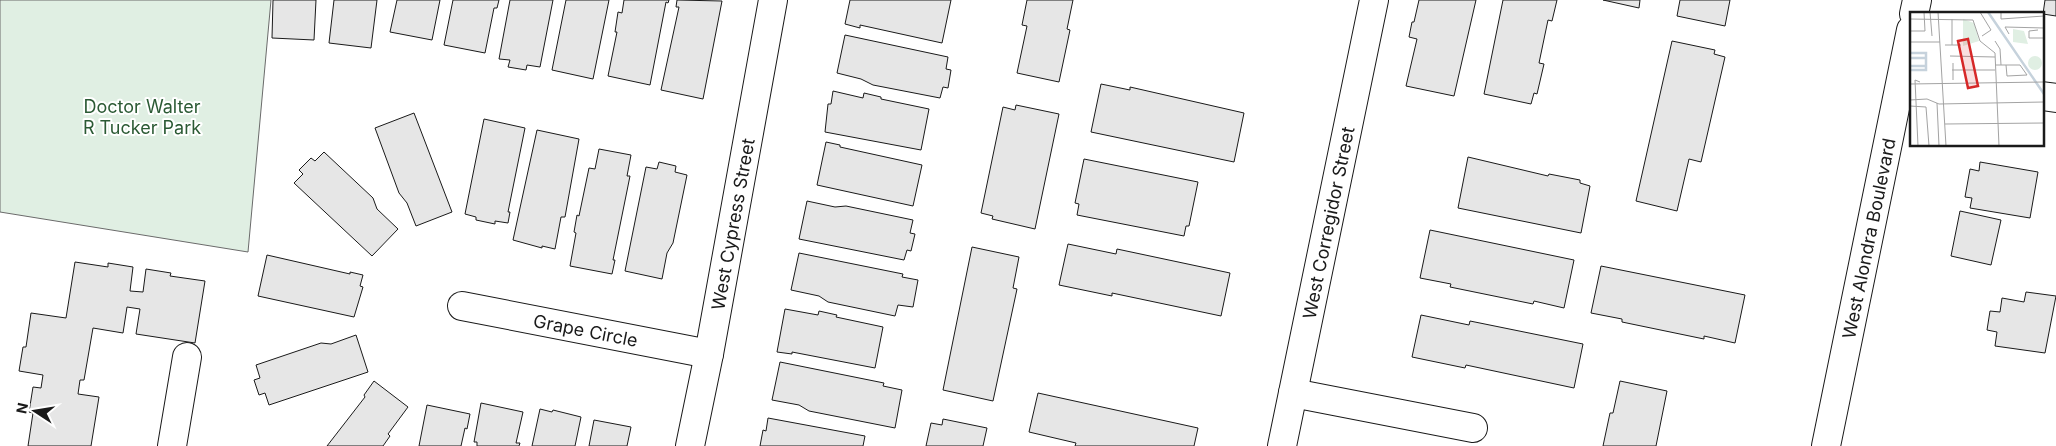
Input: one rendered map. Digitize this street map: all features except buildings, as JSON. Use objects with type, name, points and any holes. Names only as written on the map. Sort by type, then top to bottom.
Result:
[{"type":"street","name":"West Cypress Street","points":[[690,446],[709,354],[773,0]]},
{"type":"street","name":"West Corregidor Street","points":[[1282,446],[1374,0]]},
{"type":"street","name":"West Alondra Boulevard","points":[[1826,446],[1903,107],[1910,40]]},
{"type":"street","name":"Grape Circle","points":[[462,306],[709,354]]},
{"type":"street","points":[[172,446],[187,357]]},
{"type":"street","points":[[1293,392],[1473,428]]},
{"type":"green space","name":"Doctor Walter R Tucker Park","points":[[0,0],[271,0],[248,252],[0,212]]}]
